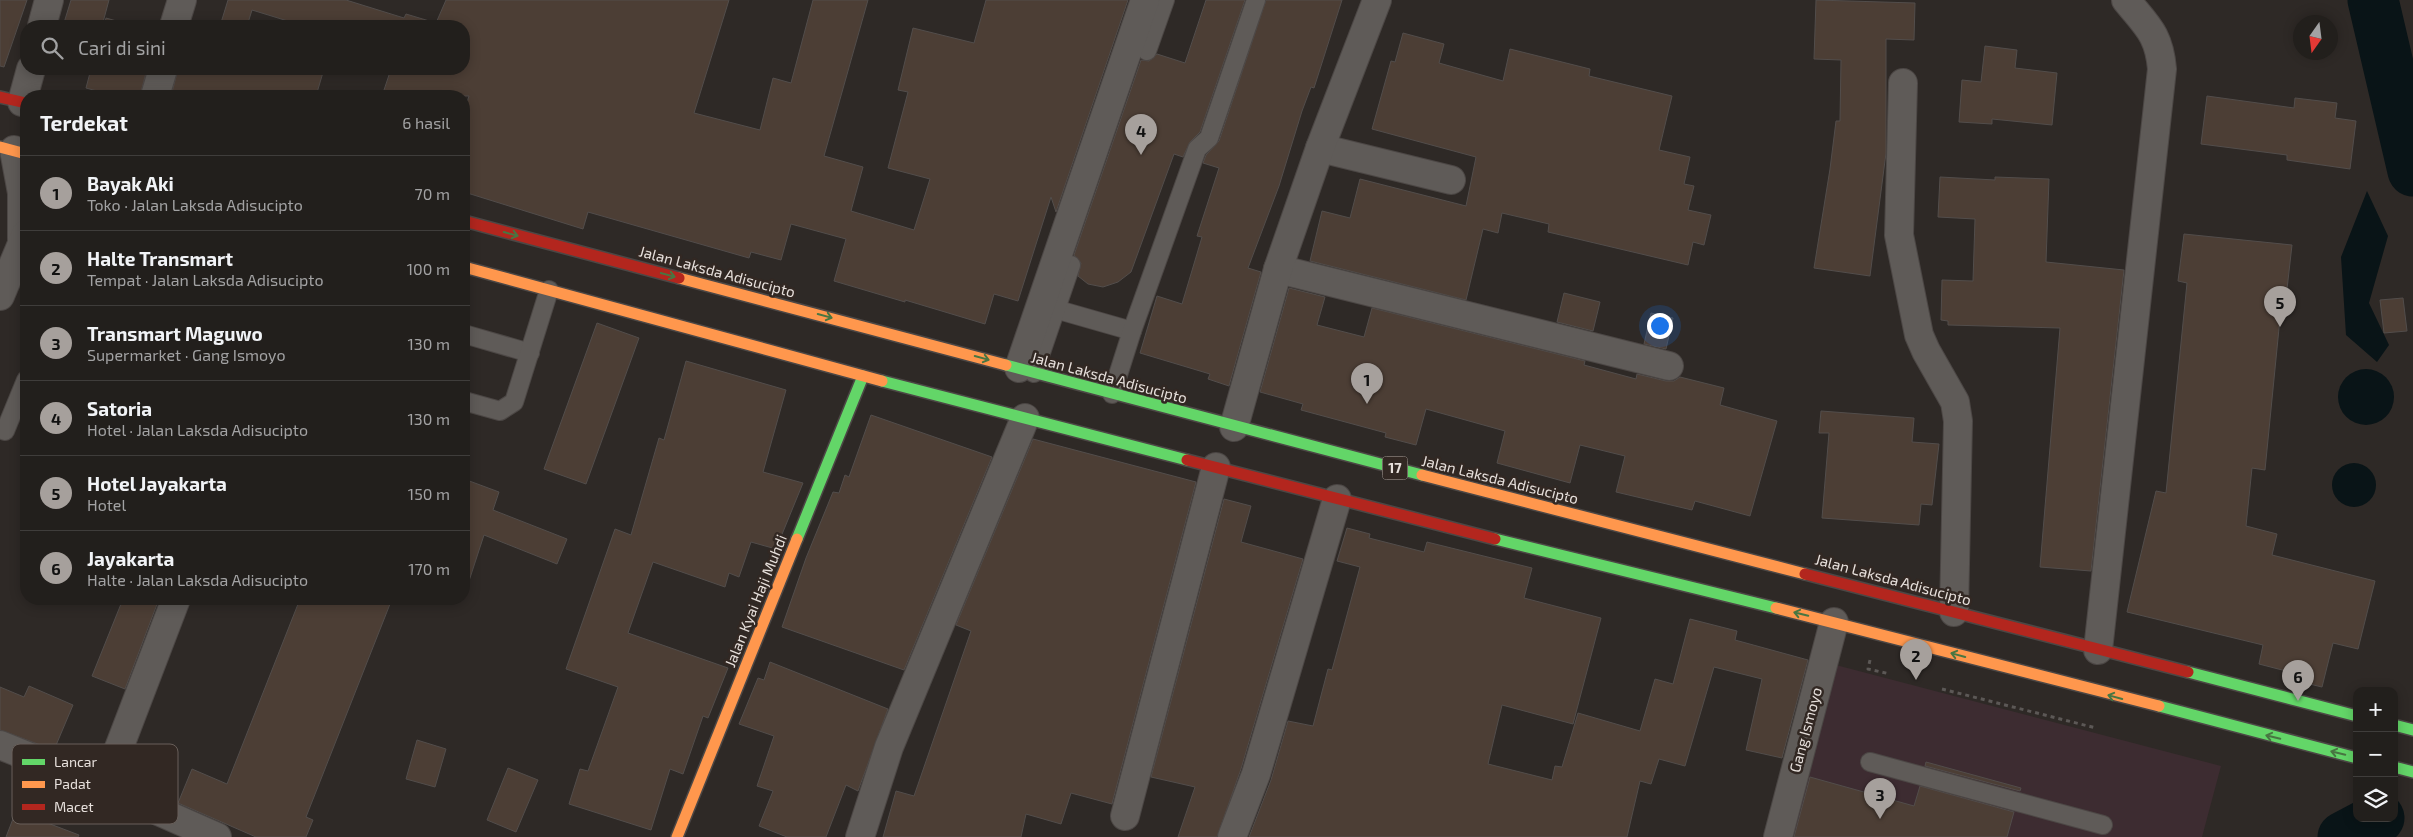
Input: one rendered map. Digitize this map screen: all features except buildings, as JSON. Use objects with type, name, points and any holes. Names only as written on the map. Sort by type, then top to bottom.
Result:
[{"type":"main road","name":"Jalan Laksda Adisucipto","points":[[470,223],[1234,427],[2353,715]]},
{"type":"main road","points":[[470,269],[863,376],[1338,499],[1834,622],[2353,757]]},
{"type":"main road","name":"Jalan Kyai Haji Muhdi","points":[[677,837],[863,376]]},
{"type":"main road","points":[[2398,726],[2413,730]]},
{"type":"main road","points":[[2398,768],[2413,772]]},
{"type":"street","points":[[44,20],[49,0]]},
{"type":"street","points":[[176,20],[182,0]]},
{"type":"street","points":[[1026,371],[1145,0]]},
{"type":"street","points":[[1234,427],[1278,269],[1320,148],[1377,0]]},
{"type":"street","points":[[2098,650],[2162,69],[2160,49],[2153,34],[2126,0]]},
{"type":"street","points":[[21,90],[28,75]]},
{"type":"street","points":[[157,90],[161,75]]},
{"type":"street","points":[[1903,83],[1899,235],[1919,335],[1955,402],[1958,422],[1954,612]]},
{"type":"street","points":[[1320,148],[1450,180]]},
{"type":"street","points":[[13,150],[20,183]]},
{"type":"street","points":[[0,296],[20,247]]},
{"type":"street","points":[[1278,269],[1669,366]]},
{"type":"street","points":[[866,835],[889,747],[1025,418]]},
{"type":"street","points":[[1125,816],[1216,467]]},
{"type":"street","points":[[1232,837],[1256,774],[1338,499]]},
{"type":"street","points":[[120,744],[174,605]]},
{"type":"street","name":"Gang Ismoyo","points":[[1778,837],[1834,622]]},
{"type":"street","points":[[0,745],[12,750]]},
{"type":"street","points":[[178,820],[217,837]]},
{"type":"lane","points":[[1147,51],[1166,0]]},
{"type":"lane","points":[[1112,394],[1132,331],[1197,149],[1210,138],[1256,0]]},
{"type":"lane","points":[[1026,371],[1055,309],[1071,266]]},
{"type":"lane","points":[[470,403],[500,411],[514,402],[549,290]]},
{"type":"lane","points":[[1055,309],[1132,331]]},
{"type":"lane","points":[[470,336],[530,353]]},
{"type":"lane","points":[[5,431],[20,395]]},
{"type":"lane","points":[[1870,762],[2102,825]]},
{"type":"path","points":[[1870,660],[1868,669],[1890,674]]},
{"type":"path","points":[[1942,688],[2096,728]]},
{"type":"shaded area","points":[[2367,191],[2388,236],[2369,303],[2389,345],[2377,362],[2346,335],[2341,257]]},
{"type":"shaded area","points":[[2361,369],[2371,369],[2386,377],[2392,386],[2394,397],[2392,408],[2386,417],[2371,425],[2361,425],[2350,420],[2343,413],[2338,402],[2338,392],[2343,381],[2350,374]]},
{"type":"shaded area","points":[[2354,463],[2366,467],[2372,473],[2376,485],[2372,497],[2366,503],[2354,507],[2342,503],[2336,497],[2332,485],[2336,473],[2342,467]]},
{"type":"shaded area","points":[[1832,664],[2221,766],[2202,837],[1787,837]]},
{"type":"waterway","points":[[2373,0],[2413,171]]},
{"type":"waterway","points":[[2343,837],[2371,822]]},
{"type":"traffic: fast","points":[[1006,365],[1422,475]]},
{"type":"traffic: fast","points":[[797,539],[863,376]]},
{"type":"traffic: fast","points":[[882,381],[1187,460]]},
{"type":"traffic: fast","points":[[1495,539],[1776,608]]},
{"type":"traffic: fast","points":[[2188,672],[2353,715]]},
{"type":"traffic: fast","points":[[2159,706],[2353,757]]},
{"type":"traffic: fast","points":[[2398,726],[2413,730]]},
{"type":"traffic: fast","points":[[2398,768],[2413,772]]},
{"type":"traffic: slow","points":[[0,147],[20,152]]},
{"type":"traffic: slow","points":[[470,269],[882,381]]},
{"type":"traffic: slow","points":[[679,278],[1006,365]]},
{"type":"traffic: slow","points":[[1422,475],[1805,574]]},
{"type":"traffic: slow","points":[[677,837],[797,539]]},
{"type":"traffic: slow","points":[[1776,608],[2159,706]]},
{"type":"traffic: jam","points":[[0,97],[20,102]]},
{"type":"traffic: jam","points":[[470,223],[679,278]]},
{"type":"traffic: jam","points":[[1187,460],[1495,539]]},
{"type":"traffic: jam","points":[[1805,574],[2188,672]]},
{"type":"place","name":"Satoria","points":[[1141,155]]},
{"type":"place","name":"Hotel Jayakarta","points":[[2280,327]]},
{"type":"place","name":"Bayak Aki","points":[[1367,404]]},
{"type":"place","name":"Halte Transmart","points":[[1916,680]]},
{"type":"place","name":"Jayakarta","points":[[2298,701]]},
{"type":"place","name":"Transmart Maguwo","points":[[1880,819]]}]
